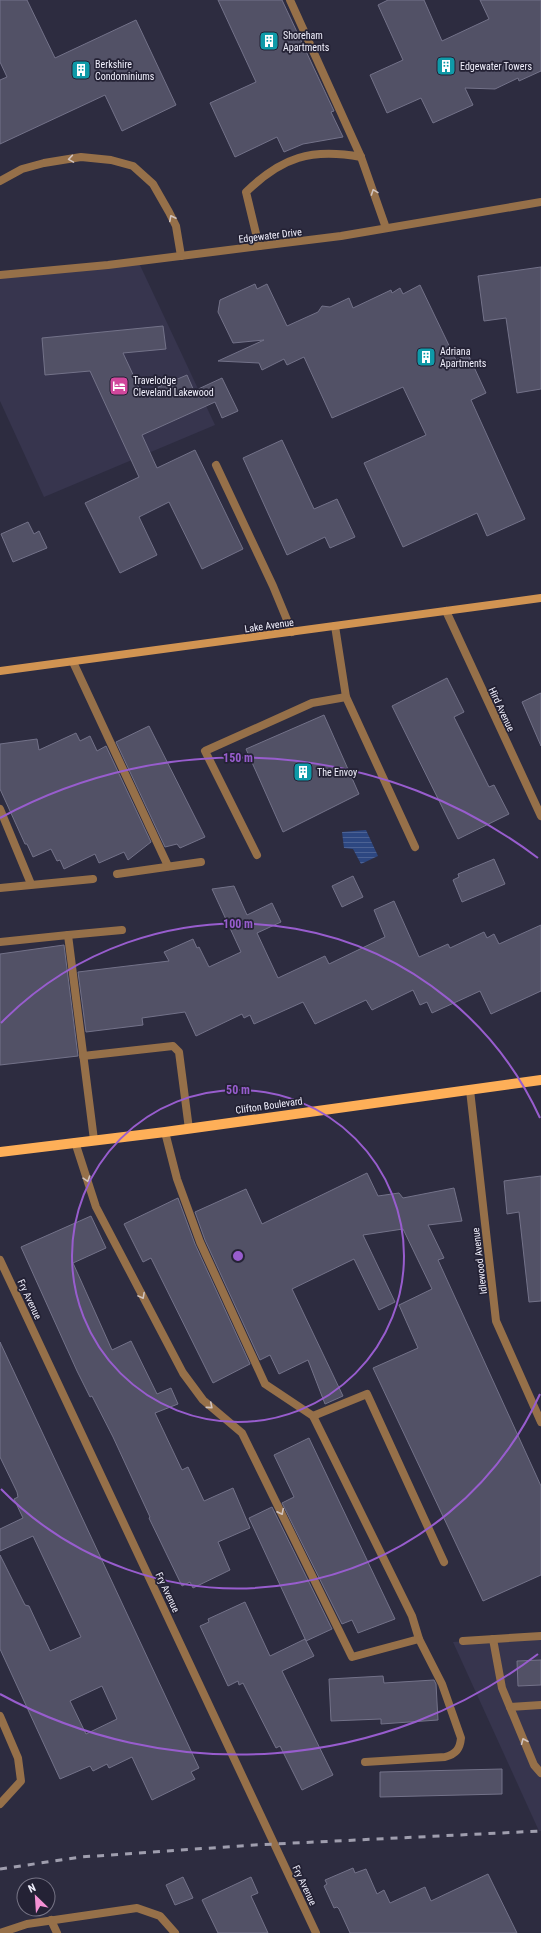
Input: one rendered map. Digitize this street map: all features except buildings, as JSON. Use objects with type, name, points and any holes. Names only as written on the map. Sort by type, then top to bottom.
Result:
[{"type":"main road","name":"Clifton Boulevard","points":[[0,1152],[164,1132],[541,1080]]},
{"type":"street","points":[[290,0],[361,157],[386,228]]},
{"type":"street","points":[[259,246],[246,192],[262,176],[282,164],[303,156],[323,152],[361,157]]},
{"type":"street","points":[[0,181],[22,169],[44,163],[81,157],[111,160],[134,166],[153,184],[169,212],[176,226],[181,256]]},
{"type":"street","name":"Edgewater Drive","points":[[0,275],[181,256],[341,236],[541,202]]},
{"type":"street","points":[[216,465],[273,586],[292,632]]},
{"type":"street","name":"Lake Avenue","points":[[0,671],[541,598]]},
{"type":"street","name":"Hird Avenue","points":[[446,611],[541,816]]},
{"type":"street","points":[[335,626],[346,697],[416,847]]},
{"type":"street","points":[[73,662],[168,866]]},
{"type":"street","points":[[257,854],[205,752],[312,703],[346,697]]},
{"type":"street","points":[[0,809],[31,884]]},
{"type":"street","points":[[117,874],[201,862]]},
{"type":"street","points":[[0,888],[93,878]]},
{"type":"street","points":[[0,942],[122,930]]},
{"type":"street","points":[[68,935],[94,1140]]},
{"type":"street","points":[[83,1056],[173,1046],[176,1048],[179,1052],[189,1128]]},
{"type":"street","name":"Idlewood Avenue","points":[[470,1090],[496,1321],[541,1422]]},
{"type":"street","points":[[164,1132],[177,1178],[200,1242],[265,1384],[313,1416],[412,1616],[419,1639],[442,1684],[461,1738],[460,1746],[454,1754],[445,1757],[365,1762]]},
{"type":"street","points":[[75,1142],[96,1207],[183,1373],[203,1400],[242,1433],[352,1657],[419,1639]]},
{"type":"street","name":"Fry Avenue","points":[[0,1260],[316,1933]]},
{"type":"street","points":[[313,1416],[367,1394],[444,1562]]},
{"type":"street","points":[[463,1641],[541,1636]]},
{"type":"street","points":[[493,1639],[502,1688],[534,1765],[541,1773]]},
{"type":"street","points":[[510,1707],[541,1705]]},
{"type":"street","points":[[0,1716],[18,1758],[21,1781],[0,1804]]},
{"type":"street","points":[[0,1933],[27,1924],[137,1908],[160,1916],[175,1933]]},
{"type":"street","points":[[52,1920],[58,1933]]},
{"type":"shaded area","points":[[138,261],[215,425],[44,497],[0,401],[0,275]]},
{"type":"shaded area","points":[[541,1636],[541,1831],[539,1831],[453,1642]]},
{"type":"water","points":[[366,830],[378,856],[361,864],[353,849],[344,848],[342,832]]},
{"type":"railway","points":[[0,1869],[81,1857],[254,1845],[541,1831]]},
{"type":"place","name":"Shoreham Apartments","points":[[269,41]]},
{"type":"place","name":"Edgewater Towers","points":[[446,66]]},
{"type":"place","name":"Berkshire Condominiums","points":[[81,70]]},
{"type":"place","name":"Adriana Apartments","points":[[426,357]]},
{"type":"place","name":"Travelodge Cleveland Lakewood","points":[[119,386]]},
{"type":"place","name":"The Envoy","points":[[303,772]]}]
